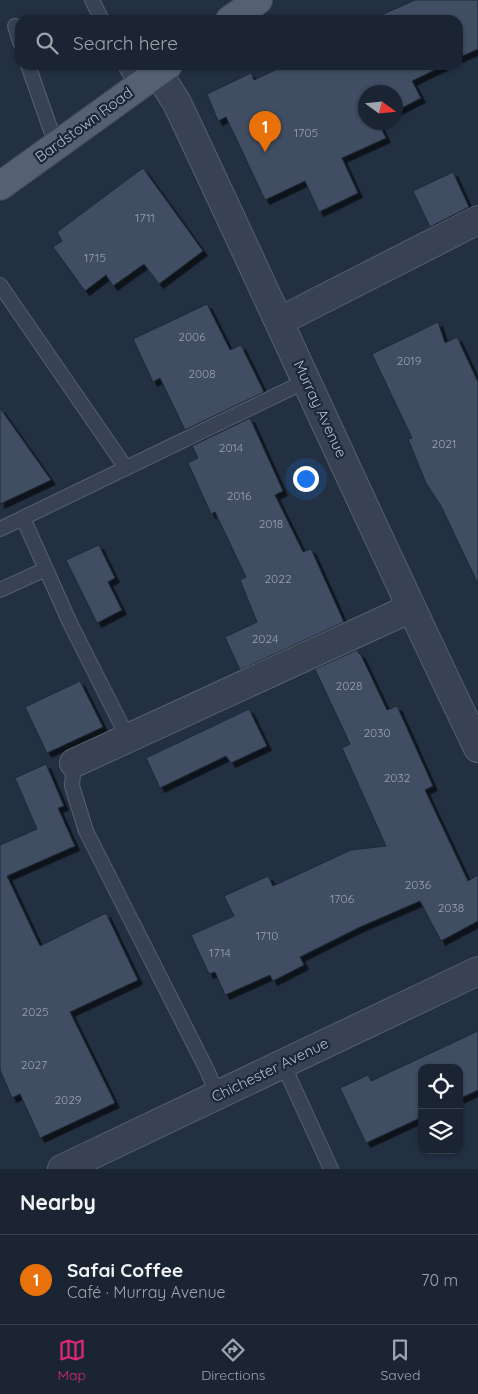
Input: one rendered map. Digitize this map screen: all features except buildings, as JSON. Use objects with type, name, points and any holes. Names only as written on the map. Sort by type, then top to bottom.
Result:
[{"type":"main road","points":[[237,15],[258,0]]},
{"type":"main road","name":"Bardstown Road","points":[[0,186],[56,145],[147,72]]},
{"type":"street","name":"Murray Avenue","points":[[147,72],[177,103],[308,380],[411,608],[478,748]]},
{"type":"street","points":[[280,321],[478,220]]},
{"type":"street","points":[[74,763],[411,608]]},
{"type":"street","name":"Chichester Avenue","points":[[62,1169],[478,970]]},
{"type":"lane","points":[[92,0],[100,15]]},
{"type":"lane","points":[[30,70],[56,145]]},
{"type":"lane","points":[[0,285],[126,468]]},
{"type":"lane","points":[[0,529],[308,380]]},
{"type":"lane","points":[[23,518],[128,738]]},
{"type":"lane","points":[[0,590],[46,569]]},
{"type":"lane","points":[[74,763],[72,786],[86,831],[207,1070],[218,1096]]},
{"type":"lane","points":[[283,1064],[331,1169]]},
{"type":"place","name":"Safai Coffee","points":[[265,152]]}]
